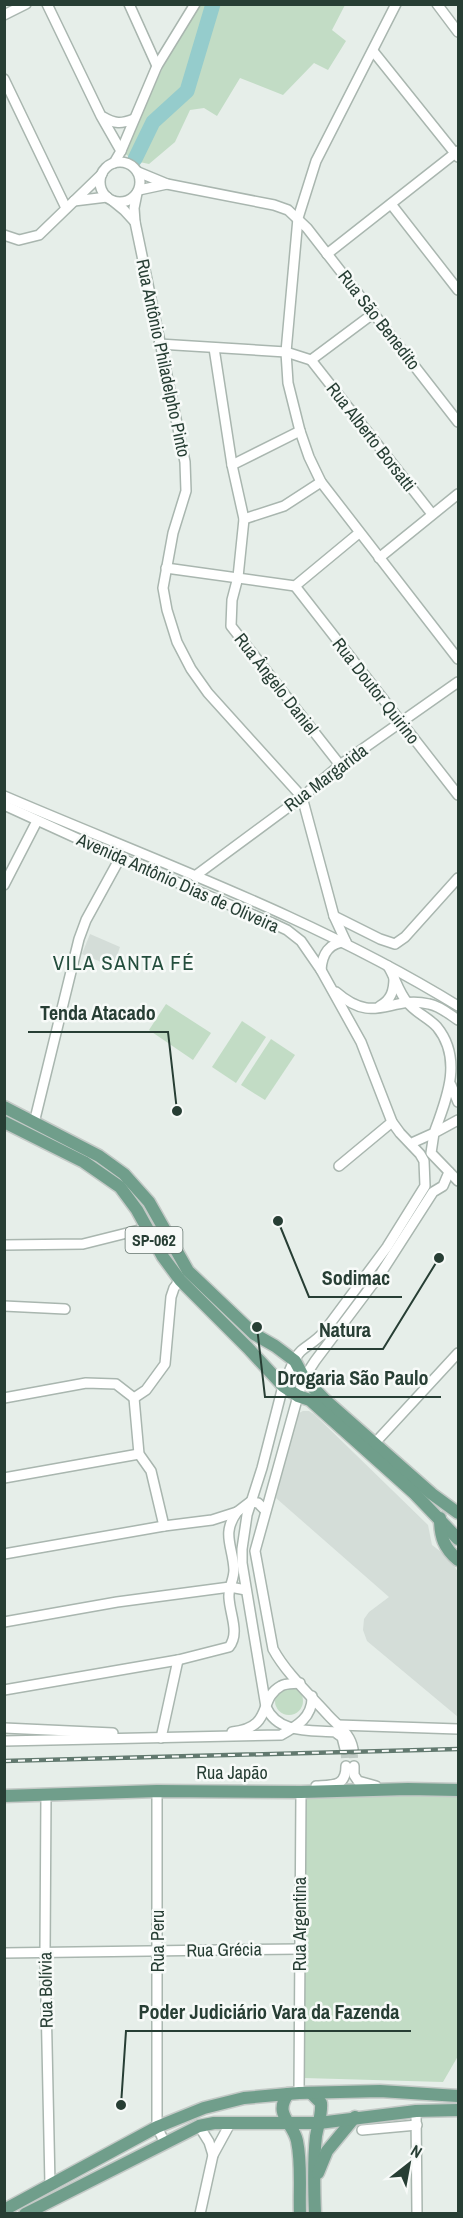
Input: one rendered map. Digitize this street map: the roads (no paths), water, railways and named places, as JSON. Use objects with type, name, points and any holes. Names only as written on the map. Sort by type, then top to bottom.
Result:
[{"type":"main road","name":"SP-062","points":[[4,1107],[99,1156],[124,1174],[149,1202],[188,1271],[254,1334],[297,1357],[304,1378],[319,1394],[432,1494],[459,1513]]},
{"type":"main road","name":"SP-062","points":[[4,1122],[84,1162],[105,1174],[120,1187],[180,1280],[284,1386],[298,1396],[310,1400],[440,1518],[459,1539]]},
{"type":"main road","points":[[263,1364],[267,1353],[275,1346]]},
{"type":"main road","points":[[440,1518],[441,1540],[459,1560]]},
{"type":"main road","name":"Rua Japão","points":[[4,1796],[157,1791],[459,1790]]},
{"type":"main road","points":[[4,2210],[157,2127],[204,2108],[244,2098],[299,2093],[380,2091],[458,2095]]},
{"type":"main road","points":[[299,2093],[321,2103],[314,2183],[315,2214]]},
{"type":"main road","points":[[299,2093],[281,2106],[296,2138],[299,2151],[300,2214]]},
{"type":"main road","points":[[420,2111],[445,2104],[458,2095]]},
{"type":"main road","points":[[25,2214],[199,2126],[231,2122],[288,2124],[420,2111],[459,2110]]},
{"type":"main road","points":[[314,2183],[327,2151],[355,2117]]},
{"type":"street","points":[[4,15],[26,4]]},
{"type":"street","points":[[47,4],[101,116],[121,151]]},
{"type":"street","points":[[129,4],[157,66]]},
{"type":"street","points":[[114,163],[157,66],[195,4]]},
{"type":"street","points":[[396,4],[316,161],[298,218],[286,352],[288,383],[300,431],[321,482],[459,659]]},
{"type":"street","points":[[437,4],[459,32]]},
{"type":"street","points":[[327,254],[458,154],[373,51]]},
{"type":"street","points":[[4,79],[66,208]]},
{"type":"street","points":[[101,116],[113,123],[123,124],[134,119]]},
{"type":"street","points":[[4,235],[19,240],[39,235],[109,165],[114,163],[128,163],[138,172],[167,184],[274,205],[288,210],[298,218]]},
{"type":"street","points":[[138,172],[141,183],[138,192]]},
{"type":"street","points":[[102,174],[101,186],[110,199],[135,222]]},
{"type":"street","points":[[74,201],[110,199],[123,202],[138,192],[167,184]]},
{"type":"street","name":"Rua Antônio Philadelpho Pinto","points":[[138,192],[134,208],[135,222],[185,462],[186,491],[173,533],[166,568],[164,588],[167,609],[177,642],[190,669],[208,693],[302,797],[334,916],[346,942]]},
{"type":"street","points":[[392,204],[459,290]]},
{"type":"street","name":"Rua São Benedito","points":[[298,218],[459,422]]},
{"type":"street","points":[[159,344],[286,352],[311,360],[374,313]]},
{"type":"street","name":"Rua Ângelo Daniel","points":[[214,348],[232,465],[244,519],[238,577],[232,600],[231,626],[340,765]]},
{"type":"street","name":"Rua Alberto Borsatti","points":[[311,360],[432,514]]},
{"type":"street","points":[[232,465],[300,431]]},
{"type":"street","points":[[244,519],[284,506],[321,482]]},
{"type":"street","points":[[380,558],[459,494]]},
{"type":"street","points":[[166,568],[295,586],[359,533]]},
{"type":"street","name":"Rua Doutor Quirino","points":[[295,586],[400,723],[459,795]]},
{"type":"street","name":"Rua Margarida","points":[[195,876],[302,797],[340,765],[459,682]]},
{"type":"street","points":[[4,796],[346,942],[459,1006]]},
{"type":"street","name":"Avenida Antônio Dias de Oliveira","points":[[4,805],[287,930],[301,941],[321,970],[361,1042],[392,1122],[424,1161],[425,1186]]},
{"type":"street","points":[[4,885],[37,821]]},
{"type":"street","points":[[34,1123],[79,939],[86,920],[120,858]]},
{"type":"street","points":[[334,916],[395,944],[405,937],[459,879]]},
{"type":"street","points":[[321,970],[325,954],[331,946],[339,942],[346,942]]},
{"type":"street","points":[[384,962],[407,1002],[436,1026],[445,1037],[454,1059],[451,1085],[435,1133],[431,1153],[459,1180]]},
{"type":"street","points":[[375,1009],[386,1003],[392,995],[393,975]]},
{"type":"street","points":[[329,987],[346,1001],[365,1009],[407,1002],[430,1004],[459,1020]]},
{"type":"street","points":[[451,1085],[459,1102]]},
{"type":"street","points":[[412,1145],[459,1120]]},
{"type":"street","points":[[339,1167],[392,1122]]},
{"type":"street","points":[[447,1170],[443,1186],[433,1192],[381,1273],[304,1378],[265,1510],[255,1557],[273,1649],[278,1659],[348,1733],[349,1749],[342,1737],[335,1732],[282,1726],[274,1720],[266,1707],[246,1590],[242,1549],[250,1502],[262,1468],[284,1386],[297,1357],[315,1343],[387,1247],[432,1172],[447,1170]]},
{"type":"street","points":[[4,1245],[83,1244],[147,1228]]},
{"type":"street","points":[[134,1398],[146,1390],[165,1364],[171,1298],[180,1280]]},
{"type":"street","points":[[4,1306],[65,1308]]},
{"type":"street","points":[[374,1444],[459,1353]]},
{"type":"street","points":[[4,1398],[86,1383],[116,1384],[134,1398],[139,1454],[151,1471],[164,1526]]},
{"type":"street","points":[[4,1478],[139,1454]]},
{"type":"street","points":[[262,1468],[265,1476],[274,1478]]},
{"type":"street","points":[[4,1690],[178,1660],[229,1647],[236,1637],[229,1597],[234,1572],[228,1532],[229,1524],[237,1512],[250,1502],[258,1503],[265,1510]]},
{"type":"street","points":[[4,1554],[164,1526],[212,1520],[237,1512]]},
{"type":"street","points":[[212,1520],[228,1532]]},
{"type":"street","points":[[4,1622],[117,1602],[230,1587],[246,1590]]},
{"type":"street","points":[[161,1736],[178,1660]]},
{"type":"street","points":[[4,1741],[231,1732],[252,1727],[262,1717],[274,1692],[281,1686],[300,1683]]},
{"type":"street","points":[[4,1728],[161,1736],[281,1735],[300,1724],[308,1713],[312,1696]]},
{"type":"street","points":[[338,1725],[459,1729]]},
{"type":"street","points":[[267,1791],[336,1785],[342,1781],[350,1766],[358,1781],[366,1785],[408,1789]]},
{"type":"street","name":"Rua Peru","points":[[157,1791],[157,2127]]},
{"type":"street","name":"Rua Argentina","points":[[299,2093],[301,1792]]},
{"type":"street","name":"Rua Bolívia","points":[[46,1794],[45,1952],[50,2185]]},
{"type":"street","name":"Rua Grécia","points":[[4,1953],[300,1949]]},
{"type":"street","points":[[417,2214],[417,2126],[420,2111]]},
{"type":"street","points":[[200,2214],[213,2155],[231,2122]]},
{"type":"street","points":[[199,2126],[209,2142],[213,2155]]},
{"type":"street","points":[[362,2130],[417,2126]]},
{"type":"street","points":[[157,2127],[165,2143]]},
{"type":"street","points":[[48,2214],[51,2200]]},
{"type":"waterway","points":[[135,159],[153,122],[187,91],[213,4]]},
{"type":"tunnel","points":[[345,1749],[346,1766]]},
{"type":"tunnel","points":[[353,1749],[354,1766]]},
{"type":"railway","points":[[4,1761],[458,1749]]},
{"type":"place","name":"Tenda Atacado","points":[[177,1111]]},
{"type":"place","name":"Sodimac","points":[[278,1221]]},
{"type":"place","name":"Natura","points":[[439,1258]]},
{"type":"place","name":"Drogaria São Paulo","points":[[257,1327]]},
{"type":"place","name":"Poder Judiciário Vara da Fazenda","points":[[121,2105]]},
{"type":"district","name":"VILA SANTA FÉ","points":[[124,963]]}]
